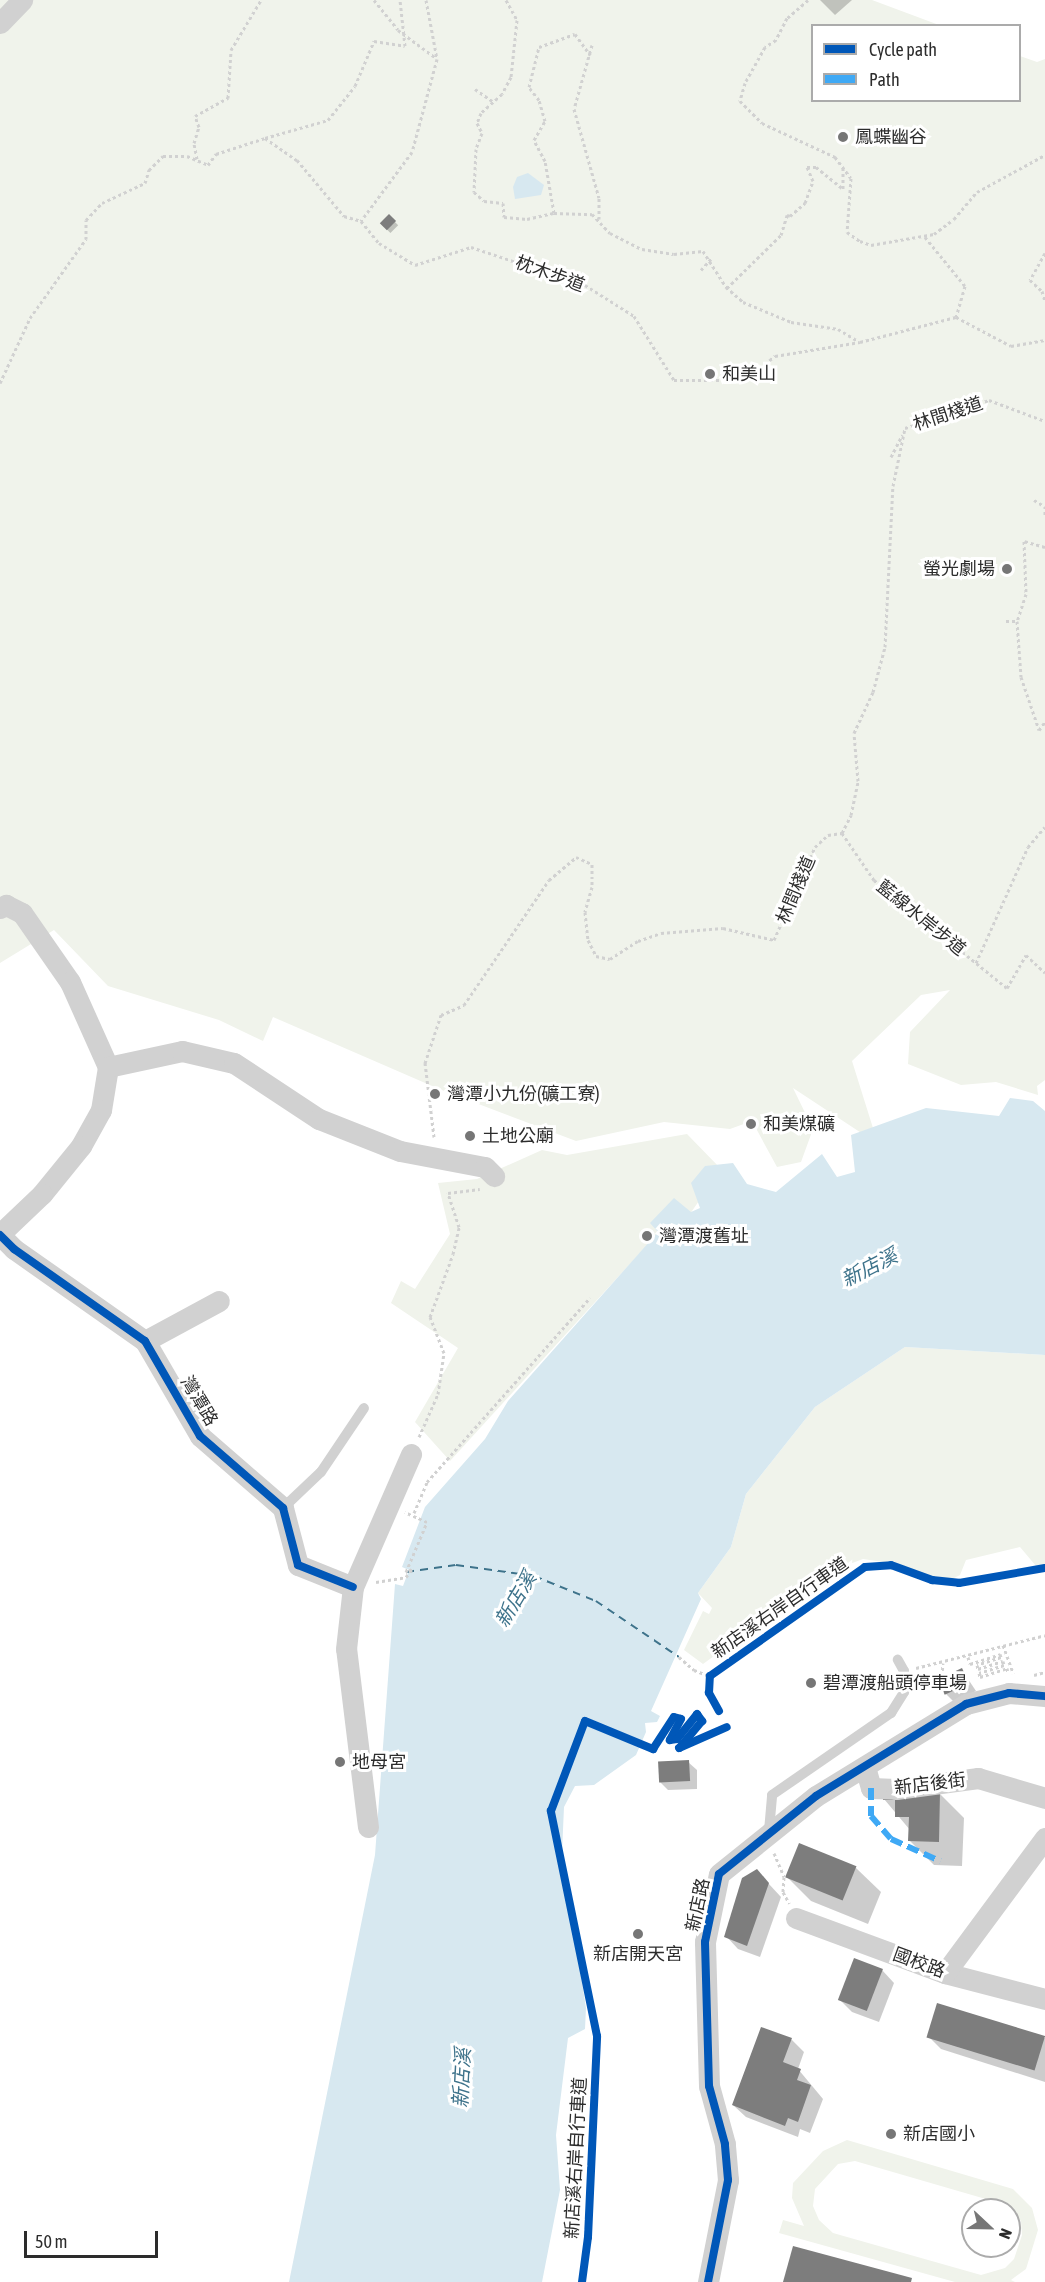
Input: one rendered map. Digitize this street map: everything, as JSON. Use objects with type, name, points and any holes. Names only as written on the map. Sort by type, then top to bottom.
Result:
[{"type":"street","points":[[0,23],[22,0]]},
{"type":"street","points":[[0,908],[6,905],[22,913],[70,982],[108,1067],[101,1110],[81,1146],[42,1194],[0,1235]]},
{"type":"street","points":[[108,1067],[182,1051],[234,1063],[319,1119],[400,1151],[433,1160],[485,1167],[494,1176]]},
{"type":"street","name":"灣潭路","points":[[0,1235],[14,1249],[146,1341],[200,1436],[283,1508]]},
{"type":"street","points":[[146,1341],[219,1301]]},
{"type":"street","points":[[368,1827],[346,1649],[354,1587],[411,1454]]},
{"type":"street","points":[[283,1508],[298,1565],[354,1587]]},
{"type":"street","name":"新店路","points":[[708,2282],[728,2180],[725,2144],[709,2086],[705,1941],[719,1874],[769,1831],[816,1796],[966,1704],[1009,1693],[1045,1696]]},
{"type":"street","name":"新店後街","points":[[865,1767],[870,1788],[896,1789],[978,1778],[1045,1798]]},
{"type":"street","points":[[945,1973],[1045,1838]]},
{"type":"street","name":"國校路","points":[[796,1918],[945,1973],[1045,2000]]},
{"type":"lane","points":[[283,1508],[321,1472],[364,1408]]},
{"type":"lane","points":[[769,1831],[772,1795],[891,1713],[904,1692],[904,1671],[898,1660]]},
{"type":"path","points":[[197,160],[194,143],[199,128],[195,116],[228,98],[231,50],[237,46],[261,0]]},
{"type":"path","points":[[374,0],[405,35],[437,59]]},
{"type":"path","points":[[0,383],[30,318],[86,239],[86,220],[102,203],[145,183],[149,170],[163,156],[187,156],[208,165],[216,154],[328,120],[355,86],[374,42],[405,46],[400,0]]},
{"type":"path","points":[[265,138],[297,160],[344,216],[361,221],[412,152],[437,59],[426,0]]},
{"type":"path","points":[[808,0],[787,18],[776,40],[765,46],[745,83],[740,101],[762,123],[788,137],[824,148],[843,166],[851,178],[847,231],[871,245],[925,237],[954,219],[977,192],[1045,154]]},
{"type":"path","points":[[508,1],[517,20],[511,77],[502,94],[492,101],[477,123],[482,133],[476,149],[474,192],[484,201],[503,204],[504,217],[527,219],[554,213],[592,214],[610,232],[642,249],[674,254],[703,252],[716,263],[727,288],[755,310],[791,322],[838,329],[860,342]]},
{"type":"path","points":[[554,213],[545,161],[534,140],[545,122],[538,98],[530,87],[539,47],[575,34],[590,55]]},
{"type":"path","points":[[592,45],[574,109],[599,198],[599,219]]},
{"type":"path","points":[[475,89],[492,101]]},
{"type":"path","points":[[727,288],[781,235],[787,215],[790,216],[805,204],[813,181],[807,167],[816,167],[843,189],[843,166]]},
{"type":"path","points":[[925,237],[965,286],[956,317],[1011,346],[1045,340]]},
{"type":"path","points":[[1045,253],[1030,280],[1042,291],[1045,301]]},
{"type":"path","points":[[701,270],[711,260]]},
{"type":"path","points":[[891,457],[905,428]]},
{"type":"path","points":[[1034,500],[1044,506],[1045,517]]},
{"type":"path","points":[[1045,547],[1024,541],[1026,594],[1017,621],[1021,677],[1039,730],[1045,722]]},
{"type":"path","points":[[1006,621],[1017,621]]},
{"type":"path","points":[[976,963],[1007,988],[1026,955],[1045,973]]},
{"type":"path","points":[[411,1454],[438,1394],[444,1353],[430,1317],[453,1254],[459,1227],[448,1193],[493,1189],[494,1176]]},
{"type":"path","points":[[414,1513],[427,1482],[590,1298]]},
{"type":"path","points":[[354,1587],[405,1577],[412,1569],[406,1572],[428,1522],[414,1513],[388,1509]]},
{"type":"path","points":[[904,1671],[968,1657],[1003,1645],[1045,1635]]},
{"type":"path","points":[[1003,1645],[1014,1675]]},
{"type":"path","points":[[968,1657],[970,1664],[1000,1653],[1001,1657],[976,1665],[978,1669],[1003,1661],[1004,1665],[979,1673],[980,1677],[1007,1668],[1009,1673],[999,1676],[1000,1679]]},
{"type":"path","points":[[679,1657],[694,1670],[710,1676]]},
{"type":"path","points":[[904,1692],[914,1691],[942,1676],[943,1662]]},
{"type":"path","points":[[769,1831],[770,1848],[784,1877],[783,1892],[796,1918]]},
{"type":"shaded area","points":[[0,0],[872,0],[936,24],[811,24],[811,102],[1021,102],[1021,56],[1037,62],[1045,59],[1045,1080],[1037,1086],[1038,1095],[996,1082],[961,1085],[908,1064],[910,1032],[950,990],[921,995],[852,1061],[878,1144],[793,1088],[813,1129],[801,1162],[777,1167],[752,1121],[730,1129],[664,1122],[576,1141],[439,1089],[273,1017],[263,1041],[219,1020],[108,986],[54,930],[0,963]]},
{"type":"shaded area","points":[[687,1134],[721,1169],[672,1240],[639,1254],[450,1461],[415,1422],[458,1348],[391,1303],[401,1281],[415,1289],[450,1234],[438,1183],[477,1179],[542,1150],[567,1155]]},
{"type":"shaded area","points":[[905,1347],[1045,1355],[1045,1565],[1036,1566],[1020,1547],[966,1560],[960,1575],[942,1584],[883,1562],[863,1559],[831,1571],[703,1664],[684,1650],[703,1611],[709,1614],[712,1608],[698,1593],[731,1547],[746,1494],[815,1407]]},
{"type":"shaded area","points":[[847,2140],[1013,2189],[1032,2208],[1038,2230],[1026,2269],[1011,2280],[1015,2282],[955,2282],[779,2233],[783,2220],[804,2226],[792,2198],[793,2183],[823,2151]],"holes":[[[855,2161],[982,2198],[1021,2198],[1021,2258],[1014,2258],[1005,2268],[981,2275],[833,2233],[819,2220],[813,2206],[815,2189],[838,2164]]]},
{"type":"water","points":[[528,173],[544,185],[541,195],[515,199],[513,187],[517,177]]},
{"type":"water","name":"新店溪","points":[[1010,1098],[1033,1101],[1045,1111],[1045,1355],[905,1347],[815,1407],[746,1494],[731,1547],[698,1593],[701,1599],[651,1711],[660,1716],[657,1722],[645,1723],[646,1732],[636,1755],[594,1785],[575,1786],[564,1807],[562,1853],[586,2008],[585,2029],[568,2038],[556,2135],[560,2190],[542,2282],[289,2282],[375,1855],[395,1584],[403,1586],[409,1570],[402,1567],[425,1507],[485,1439],[508,1401],[658,1232],[650,1223],[674,1198],[691,1212],[700,1208],[691,1183],[705,1166],[733,1163],[747,1184],[776,1192],[822,1154],[837,1177],[855,1172],[851,1135],[926,1108],[999,1116]]},
{"type":"building","points":[[389,214],[396,221],[387,230],[380,223]]},
{"type":"building","points":[[962,1668],[969,1683],[945,1695],[938,1679]]},
{"type":"building","points":[[689,1760],[690,1781],[659,1783],[658,1762]]},
{"type":"building","points":[[883,1789],[940,1792],[939,1842],[908,1841],[909,1817],[895,1817],[895,1800],[883,1800]]},
{"type":"building","points":[[799,1843],[856,1866],[843,1901],[785,1877]]},
{"type":"building","points":[[757,1869],[769,1883],[747,1946],[724,1937],[742,1878]]},
{"type":"building","points":[[854,1958],[883,1969],[867,2011],[838,2000]]},
{"type":"building","points":[[937,2003],[1045,2036],[1035,2070],[926,2037]]},
{"type":"building","points":[[761,2027],[792,2038],[783,2062],[801,2069],[797,2080],[811,2085],[798,2122],[788,2118],[785,2126],[732,2105]]},
{"type":"building","points":[[793,2246],[912,2278],[911,2282],[783,2282]]},
{"type":"ferry route","points":[[406,1572],[456,1565],[534,1576],[596,1601],[679,1657]]},
{"type":"marked path","points":[[871,1788],[871,1816],[891,1839],[940,1861]]},
{"type":"cycle path","points":[[0,1235],[14,1249],[145,1341],[200,1436],[283,1508],[298,1565],[353,1587]]},
{"type":"cycle path","name":"新店溪右岸自行車道","points":[[719,1711],[709,1693],[710,1676],[865,1567],[891,1565],[932,1580],[959,1583],[1045,1568]]},
{"type":"cycle path","points":[[708,2282],[728,2180],[725,2144],[709,2086],[705,1942],[719,1874],[816,1796],[966,1704],[1009,1693],[1045,1696]]},
{"type":"cycle path","name":"新店溪右岸自行車道","points":[[582,2282],[588,2237],[597,2036],[551,1811],[585,1721],[653,1749],[674,1717],[681,1719],[670,1740],[677,1739],[697,1714],[702,1721],[679,1748],[727,1727]]},
{"type":"place","name":"鳳蝶幽谷","points":[[843,137]]},
{"type":"place","name":"和美山","points":[[710,374]]},
{"type":"place","name":"螢光劇場","points":[[1007,569]]},
{"type":"place","name":"灣潭小九份(礦工寮)","points":[[435,1094]]},
{"type":"place","name":"和美煤礦","points":[[751,1124]]},
{"type":"place","name":"土地公廟","points":[[470,1136]]},
{"type":"place","name":"灣潭渡舊址","points":[[647,1236]]},
{"type":"place","name":"碧潭渡船頭停車場","points":[[811,1683]]},
{"type":"place","name":"地母宮","points":[[340,1762]]},
{"type":"place","name":"新店開天宮","points":[[638,1934]]},
{"type":"place","name":"新店國小","points":[[891,2134]]}]
